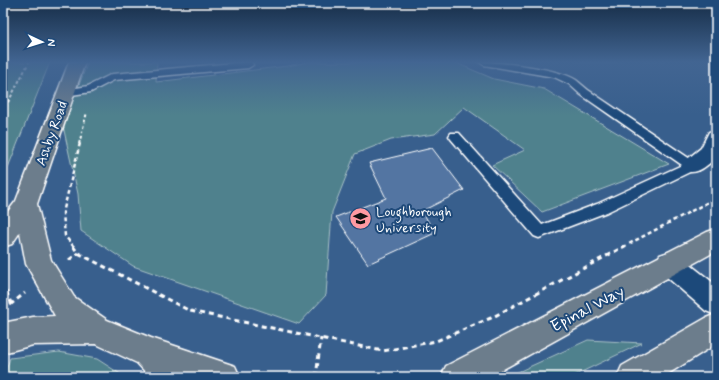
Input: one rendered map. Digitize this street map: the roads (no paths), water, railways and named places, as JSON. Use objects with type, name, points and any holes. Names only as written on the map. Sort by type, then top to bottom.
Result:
[{"type":"main road","name":"Ashby Road","points":[[3,237],[26,204],[70,80]]},
{"type":"main road","points":[[26,204],[39,264],[64,306],[97,330],[148,352],[224,377]]},
{"type":"main road","name":"Epinal Way","points":[[457,377],[716,238]]},
{"type":"main road","points":[[633,377],[716,328]]},
{"type":"main road","points":[[3,338],[33,330],[97,330]]},
{"type":"main road","points":[[148,352],[172,377]]},
{"type":"street","points":[[692,166],[710,152],[716,136]]},
{"type":"street","points":[[669,263],[716,302]]},
{"type":"lane","points":[[65,93],[91,89],[107,80]]},
{"type":"lane","points":[[567,80],[692,166]]},
{"type":"lane","points":[[455,136],[539,232],[602,208],[692,166]]},
{"type":"place","name":"Loughborough University","points":[[360,219]]}]
